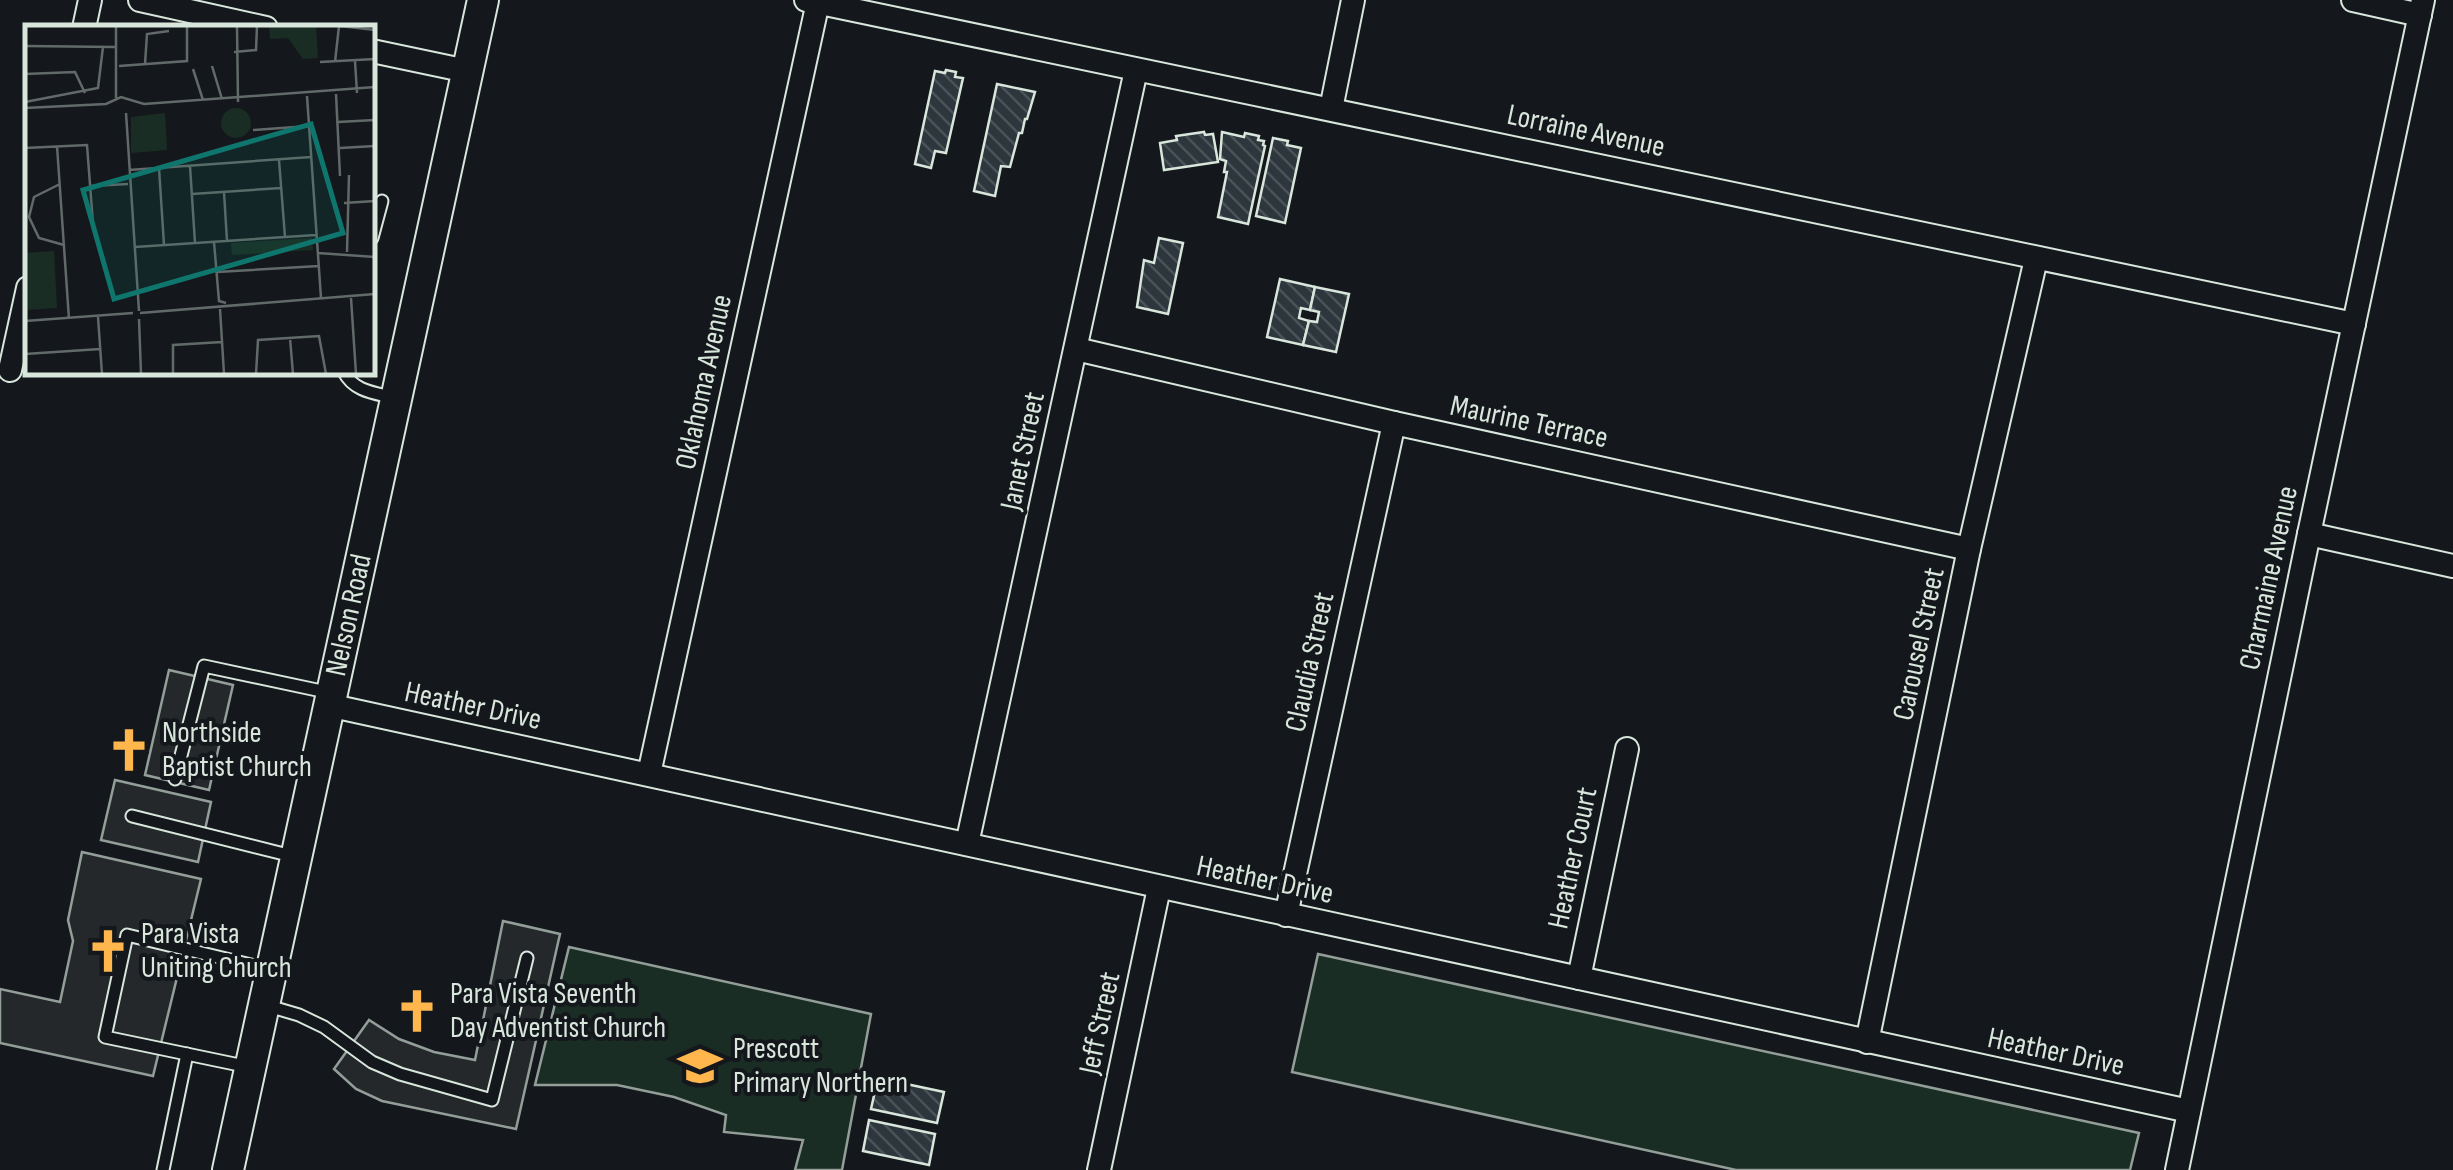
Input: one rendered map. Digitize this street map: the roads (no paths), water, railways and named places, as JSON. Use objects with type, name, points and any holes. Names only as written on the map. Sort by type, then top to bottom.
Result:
[{"type":"main road","name":"Nelson Road","points":[[228,1170],[483,0]]},
{"type":"street","points":[[85,25],[90,0]]},
{"type":"street","points":[[140,0],[252,25]]},
{"type":"street","points":[[1331,109],[1353,0]]},
{"type":"street","points":[[2354,0],[2422,7]]},
{"type":"street","name":"Lorraine Avenue","points":[[812,1],[2354,324]]},
{"type":"street","name":"Oklahoma Avenue","points":[[649,774],[812,1]]},
{"type":"street","name":"Charmaine Avenue","points":[[2177,1170],[2422,7]]},
{"type":"street","points":[[375,51],[467,71]]},
{"type":"street","name":"Janet Street","points":[[967,844],[1136,70]]},
{"type":"street","name":"Carousel Street","points":[[1867,1042],[1970,549],[2036,259]]},
{"type":"street","points":[[10,370],[25,302]]},
{"type":"street","name":"Maurine Terrace","points":[[1076,349],[1970,549]]},
{"type":"street","name":"Claudia Street","points":[[1286,914],[1394,423]]},
{"type":"street","points":[[2309,534],[2453,566]]},
{"type":"street","name":"Heather Drive","points":[[329,699],[1159,888],[2189,1111]]},
{"type":"street","name":"Heather Court","points":[[1579,978],[1626,750]]},
{"type":"street","name":"Jeff Street","points":[[1099,1170],[1159,888]]},
{"type":"lane","points":[[375,227],[382,201]]},
{"type":"lane","points":[[345,375],[354,386],[395,398]]},
{"type":"lane","points":[[175,780],[204,666],[329,699]]},
{"type":"lane","points":[[132,816],[296,857]]},
{"type":"lane","points":[[250,1067],[105,1037],[126,935],[272,970]]},
{"type":"lane","points":[[264,1005],[324,1026],[372,1062],[400,1074],[492,1100],[527,958]]},
{"type":"lane","points":[[163,1170],[188,1054]]},
{"type":"place","name":"Northside Baptist Church","points":[[129,750]]},
{"type":"place","name":"Para Vista Uniting Church","points":[[108,951]]},
{"type":"place","name":"Para Vista Seventh Day Adventist Church","points":[[417,1011]]},
{"type":"place","name":"Prescott Primary Northern","points":[[700,1066]]}]
